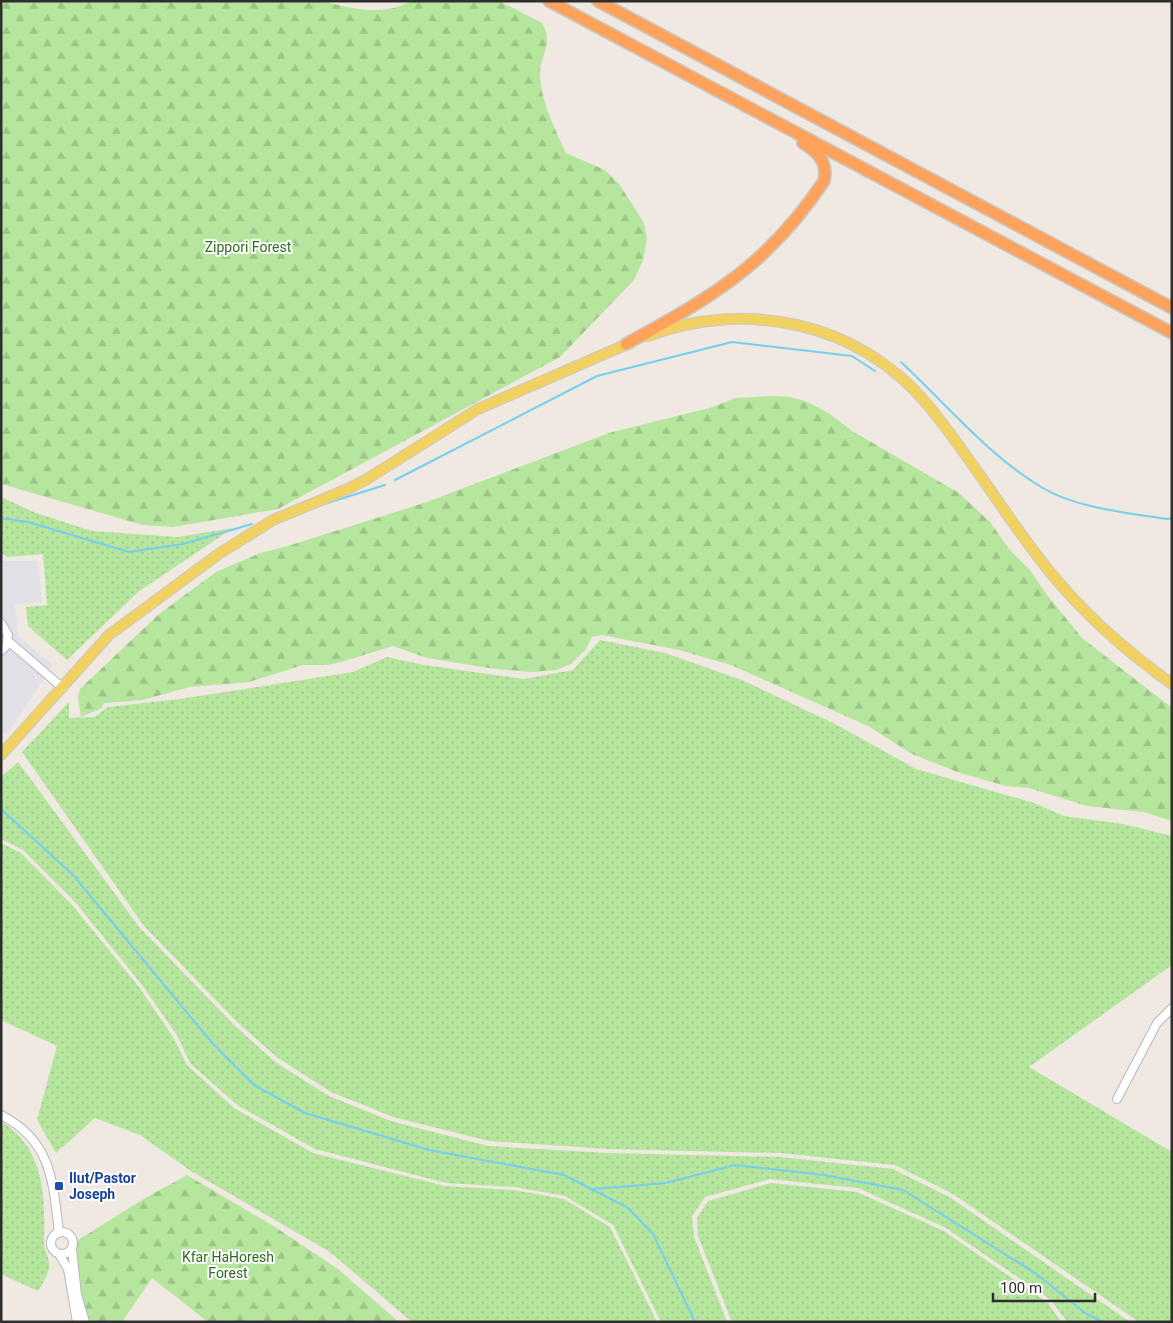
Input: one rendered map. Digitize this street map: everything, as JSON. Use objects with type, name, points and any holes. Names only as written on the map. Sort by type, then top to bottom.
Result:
[{"type":"highway","points":[[549,1],[1170,333]]},
{"type":"highway","points":[[598,1],[1172,308]]},
{"type":"highway","points":[[626,344],[710,297],[750,268],[796,220],[824,181],[824,166],[815,150],[707,85]]},
{"type":"main road","points":[[1,755],[109,635],[220,553],[272,520],[350,488],[478,409],[626,344],[656,333],[706,321],[758,318],[813,328],[870,355],[894,372],[926,403],[1035,552],[1068,592],[1118,642],[1172,684]]},
{"type":"street","points":[[1,623],[6,629],[8,640],[63,688]]},
{"type":"street","points":[[1,651],[8,640]]},
{"type":"street","points":[[1117,1099],[1157,1023],[1172,1008]]},
{"type":"street","points":[[1,1115],[12,1121],[34,1141],[47,1159],[52,1177],[59,1233]]},
{"type":"street","points":[[59,1233],[71,1237],[77,1295],[85,1322]]},
{"type":"street","points":[[59,1233],[53,1237],[51,1244],[53,1250],[59,1254],[66,1264],[77,1322]]},
{"type":"street","points":[[59,1254],[66,1254],[72,1248]]},
{"type":"shaded area","points":[[1,561],[38,561],[42,602],[15,604],[18,636],[53,665],[8,733],[1,732]]},
{"type":"green space","name":"Zippori Forest","points":[[1,1],[323,1],[357,9],[378,10],[400,6],[411,1],[499,1],[542,23],[547,42],[540,70],[541,85],[553,125],[566,153],[605,170],[619,184],[644,223],[647,239],[643,260],[634,280],[560,357],[278,509],[173,527],[143,525],[1,484]]},
{"type":"green space","points":[[791,397],[808,402],[830,414],[852,431],[959,493],[990,522],[1009,549],[1030,570],[1044,591],[1082,638],[1172,708],[1172,821],[1144,812],[1087,806],[1029,788],[1006,786],[960,773],[912,754],[868,726],[731,665],[679,650],[602,635],[592,637],[586,649],[571,664],[556,670],[533,672],[495,669],[427,658],[393,646],[328,665],[303,665],[249,682],[190,687],[142,700],[104,703],[102,708],[81,717],[78,698],[80,689],[159,614],[216,572],[260,553],[427,502],[609,433],[713,407],[735,398]]},
{"type":"green space","points":[[1,497],[36,513],[92,531],[178,537],[233,528],[138,592],[67,660],[28,626],[26,607],[47,605],[43,554],[8,557],[1,554]]},
{"type":"green space","points":[[600,640],[665,653],[742,680],[837,725],[916,769],[1034,803],[1064,816],[1123,824],[1172,836],[1172,965],[1029,1067],[1172,1152],[1172,1322],[1139,1322],[953,1194],[895,1165],[780,1153],[608,1149],[489,1141],[393,1117],[331,1092],[278,1058],[237,1022],[144,926],[22,752],[69,702],[69,718],[94,717],[108,707],[180,699],[353,672],[387,657],[424,665],[524,679],[573,670]]},
{"type":"green space","points":[[18,762],[140,928],[234,1025],[275,1062],[329,1096],[391,1121],[488,1146],[608,1153],[780,1157],[893,1169],[951,1198],[1130,1322],[1067,1322],[1051,1300],[946,1228],[858,1188],[770,1179],[705,1197],[692,1216],[694,1237],[727,1322],[661,1322],[613,1225],[565,1196],[515,1187],[446,1183],[315,1149],[237,1105],[190,1063],[177,1035],[142,985],[76,903],[23,850],[1,839],[1,777]]},
{"type":"green space","points":[[1,843],[21,853],[73,906],[139,987],[173,1037],[187,1065],[234,1108],[313,1153],[445,1186],[514,1190],[564,1199],[610,1227],[657,1322],[412,1322],[330,1252],[191,1171],[140,1135],[95,1118],[56,1153],[37,1120],[57,1046],[1,1020]]},
{"type":"green space","points":[[4,1123],[18,1134],[28,1147],[40,1176],[44,1208],[44,1244],[49,1270],[38,1291],[1,1274],[1,1129]]},
{"type":"green space","name":"Kfar HaHoresh Forest","points":[[187,1175],[275,1227],[338,1269],[399,1322],[208,1322],[152,1278],[122,1322],[90,1322],[81,1297],[70,1245],[147,1197]]},
{"type":"green space","points":[[771,1183],[857,1192],[944,1231],[1048,1303],[1061,1322],[732,1322],[698,1236],[697,1218],[708,1201]]},
{"type":"waterway","points":[[395,480],[597,376],[732,342],[852,356],[875,371]]},
{"type":"waterway","points":[[901,362],[985,444],[1003,460],[1041,487],[1070,500],[1102,509],[1167,519],[1172,518]]},
{"type":"waterway","points":[[318,506],[385,485]]},
{"type":"waterway","points":[[1,518],[28,522],[129,552],[183,544],[252,524]]},
{"type":"waterway","points":[[1,809],[73,875],[213,1044],[254,1085],[305,1113],[429,1150],[564,1175],[628,1208],[653,1234],[695,1322]]},
{"type":"waterway","points":[[593,1189],[666,1183],[735,1165],[824,1175],[903,1190],[1035,1273],[1085,1313],[1103,1322]]},
{"type":"place","name":"Ilut/Pastor Joseph","points":[[59,1186]]}]
